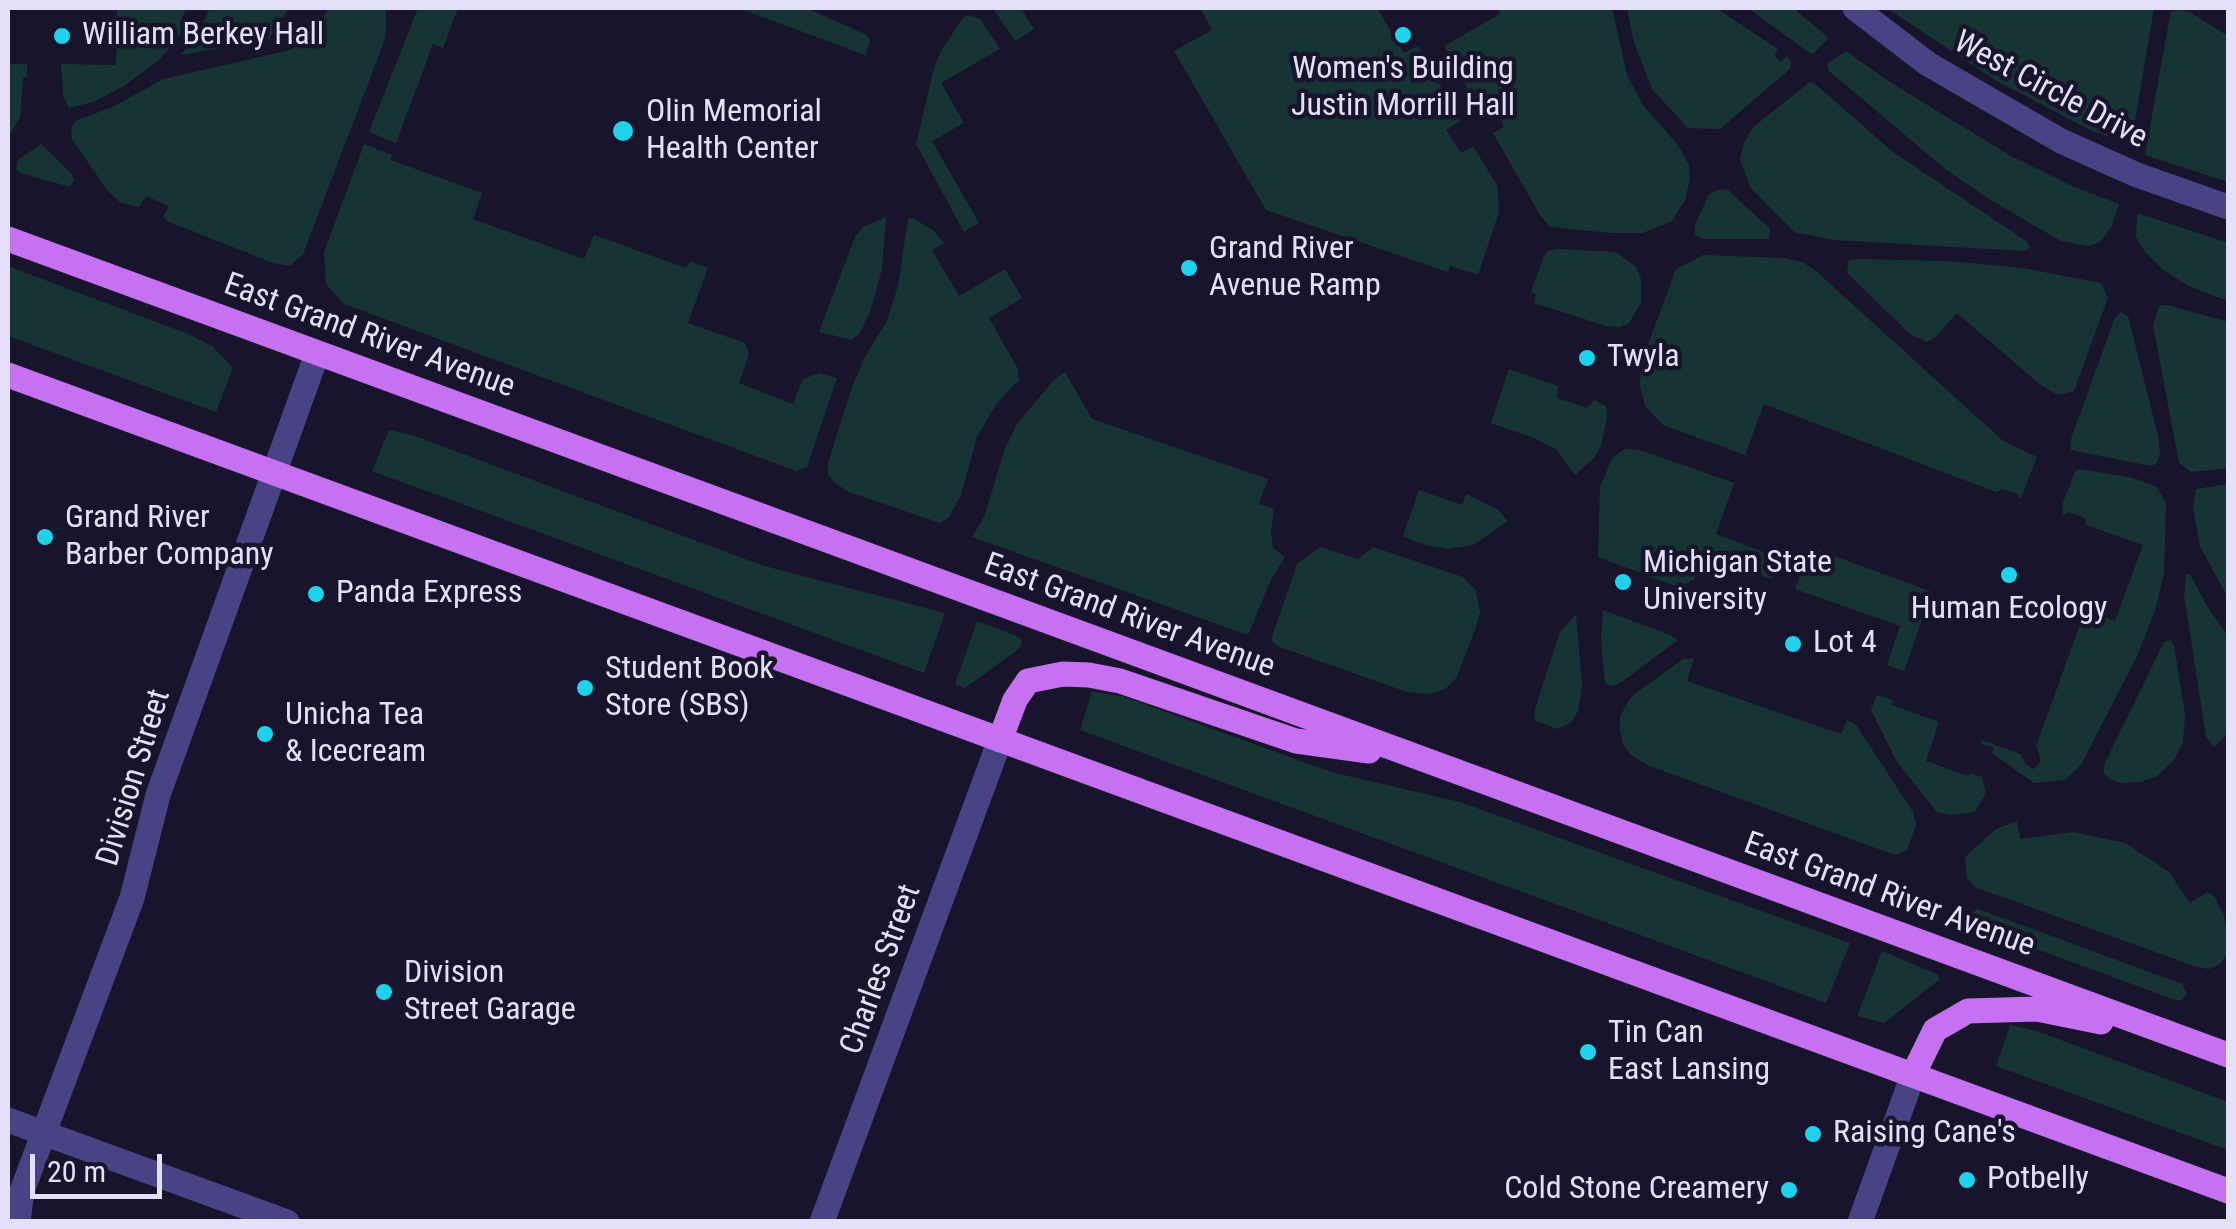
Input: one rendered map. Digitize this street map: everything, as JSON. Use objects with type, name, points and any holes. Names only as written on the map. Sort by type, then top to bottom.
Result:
[{"type":"main road","name":"East Grand River Avenue","points":[[8,239],[2228,1055]]},
{"type":"main road","points":[[8,375],[2228,1191]]},
{"type":"main road","points":[[1000,740],[1015,700],[1028,681],[1062,674],[1089,674],[1296,741],[1414,757]]},
{"type":"main road","points":[[1913,1075],[1935,1030],[1968,1011],[2037,1009],[2184,1039]]},
{"type":"street","name":"West Circle Drive","points":[[1854,8],[1928,64],[2061,141],[2137,175],[2228,207]]},
{"type":"street","name":"Division Street","points":[[18,1222],[22,1191],[132,898],[158,795],[317,354]]},
{"type":"street","name":"Charles Street","points":[[822,1222],[1000,740]]},
{"type":"street","points":[[1860,1222],[1913,1075]]},
{"type":"street","points":[[8,1120],[287,1222]]},
{"type":"green space","points":[[117,8],[187,8],[180,21],[187,26],[159,60],[124,86],[93,102],[69,108],[63,95],[61,64],[116,65]]},
{"type":"green space","points":[[210,8],[289,8],[269,39],[181,55]]},
{"type":"green space","points":[[329,8],[386,8],[386,29],[303,254],[290,266],[273,263],[167,221],[164,216],[169,206],[146,196],[139,207],[121,203],[107,190],[72,139],[71,128],[76,121],[164,79],[290,50],[299,37],[308,42]]},
{"type":"green space","points":[[418,8],[458,8],[443,48],[433,44],[396,143],[369,132]]},
{"type":"green space","points":[[738,8],[806,8],[867,35],[870,41],[865,55]]},
{"type":"green space","points":[[993,8],[1021,8],[1034,29],[1015,41]]},
{"type":"green space","points":[[1200,8],[1377,8],[1404,53],[1418,46],[1460,121],[1446,130],[1461,153],[1473,146],[1498,187],[1499,212],[1478,275],[1450,266],[1448,272],[1266,210],[1174,51],[1212,30]]},
{"type":"green space","points":[[1497,8],[1612,8],[1627,75],[1643,105],[1678,145],[1689,165],[1685,200],[1672,221],[1643,233],[1611,233],[1550,227],[1540,215],[1493,133],[1504,127],[1494,104],[1480,111],[1444,46],[1500,14]]},
{"type":"green space","points":[[1627,8],[1716,8],[1778,49],[1774,55],[1781,62],[1787,56],[1790,69],[1720,129],[1688,128],[1652,89],[1634,43]]},
{"type":"green space","points":[[1748,8],[1793,8],[1829,38],[1813,54]]},
{"type":"green space","points":[[2154,8],[2131,144],[2092,131],[1995,80],[1890,10]]},
{"type":"green space","points":[[2171,12],[2190,12],[2228,36],[2228,182],[2145,155]]},
{"type":"green space","points":[[968,15],[980,19],[1000,49],[941,83],[964,123],[932,141],[979,223],[964,232],[916,144],[934,68],[942,49]]},
{"type":"green space","points":[[1846,51],[2009,155],[2119,204],[2111,228],[2100,242],[2088,246],[2061,241],[1992,201],[1944,168],[1828,70],[1828,63]]},
{"type":"green space","points":[[8,64],[27,64],[27,77],[23,77],[20,118],[8,137]]},
{"type":"green space","points":[[1810,82],[1893,152],[2030,247],[2024,251],[1834,240],[1794,232],[1750,187],[1740,159],[1753,127]]},
{"type":"green space","points":[[41,144],[72,174],[70,187],[16,169],[18,160]]},
{"type":"green space","points":[[364,144],[392,155],[391,160],[482,193],[473,219],[584,259],[594,235],[686,268],[690,261],[708,268],[688,323],[745,343],[749,355],[739,383],[793,404],[803,379],[819,373],[837,378],[807,467],[796,471],[344,304],[326,284],[324,252]]},
{"type":"green space","points":[[1728,190],[1770,229],[1769,239],[1703,239],[1695,235],[1695,225],[1709,194]]},
{"type":"green space","points":[[2137,213],[2228,243],[2228,301],[2189,286],[2163,270],[2136,237]]},
{"type":"green space","points":[[886,217],[882,269],[860,333],[852,340],[819,332],[855,237],[863,227]]},
{"type":"green space","points":[[908,219],[933,230],[944,243],[932,250],[959,296],[1005,269],[1022,298],[989,318],[1018,369],[1019,380],[997,403],[977,437],[961,495],[949,517],[940,523],[849,492],[828,475],[828,463],[852,387],[887,321],[898,286]]},
{"type":"green space","points":[[1548,251],[1616,252],[1636,267],[1641,279],[1641,303],[1629,323],[1606,326],[1534,303],[1536,295],[1531,292],[1543,258]]},
{"type":"green space","points":[[1703,255],[1784,258],[1802,262],[1816,271],[2002,440],[2037,457],[2020,500],[2017,494],[2002,489],[1996,492],[1764,404],[1745,455],[1663,425],[1645,406],[1640,386],[1641,363],[1676,269]]},
{"type":"green space","points":[[1849,260],[2023,268],[2101,283],[2108,298],[2074,391],[2058,395],[2042,386],[1957,313],[1927,342],[1910,334],[1847,273]]},
{"type":"green space","points":[[8,266],[212,346],[233,368],[216,412],[8,336]]},
{"type":"green space","points":[[2168,305],[2228,322],[2228,468],[2191,472],[2179,463],[2153,325],[2159,306]]},
{"type":"green space","points":[[2121,312],[2128,316],[2159,440],[2160,455],[2151,466],[2071,450],[2070,442],[2115,317]]},
{"type":"green space","points":[[1509,369],[1558,386],[1557,398],[1587,408],[1594,400],[1606,406],[1601,446],[1575,475],[1556,449],[1491,423]]},
{"type":"green space","points":[[1065,372],[1092,419],[1268,479],[1259,504],[1274,509],[1273,548],[1285,557],[1248,635],[972,537],[985,515],[1004,451],[1017,424]]},
{"type":"green space","points":[[389,430],[415,436],[761,565],[945,613],[924,673],[372,471]]},
{"type":"green space","points":[[1625,449],[1640,450],[1734,483],[1716,534],[1779,558],[1772,579],[1703,555],[1694,580],[1678,587],[1598,557],[1600,487],[1612,458]]},
{"type":"green space","points":[[2080,469],[2134,478],[2157,487],[2166,503],[2164,573],[2155,611],[2137,656],[2081,765],[2065,780],[2034,783],[1992,753],[1994,748],[1980,743],[1982,740],[2020,754],[2026,764],[2037,767],[2041,760],[2036,746],[2085,611],[2115,621],[2143,545],[2086,525],[2085,518],[2069,512],[2063,515],[2062,505],[2075,472]]},
{"type":"green space","points":[[2228,484],[2228,598],[2200,546],[2193,508],[2196,489]]},
{"type":"green space","points":[[1419,490],[1462,505],[1466,494],[1497,509],[1508,521],[1473,545],[1448,549],[1424,545],[1403,536]]},
{"type":"green space","points":[[1320,547],[1358,559],[1373,547],[1463,577],[1476,591],[1480,612],[1476,627],[1457,677],[1445,689],[1429,694],[1407,692],[1277,646],[1271,640],[1297,564]]},
{"type":"green space","points":[[1810,547],[1932,592],[1904,671],[1887,665],[1900,626],[1795,589]]},
{"type":"green space","points":[[2190,574],[2228,636],[2228,733],[2214,747],[2206,736],[2184,595],[2186,575]]},
{"type":"green space","points":[[1603,610],[1678,640],[1623,681],[1613,686],[1605,684]]},
{"type":"green space","points":[[1576,615],[1582,685],[1578,711],[1571,723],[1557,729],[1534,720],[1535,709],[1560,632]]},
{"type":"green space","points":[[977,621],[1019,637],[1022,642],[1020,648],[965,688],[955,684]]},
{"type":"green space","points":[[2170,640],[2185,714],[2183,743],[2174,760],[2157,776],[2141,782],[2111,780],[2104,773],[2104,765],[2164,642]]},
{"type":"green space","points":[[1694,658],[1687,681],[1841,734],[1847,720],[1856,725],[1913,812],[1916,825],[1907,850],[1895,855],[1647,765],[1631,755],[1623,744],[1620,729],[1626,705],[1633,695],[1683,659]]},
{"type":"green space","points":[[1092,692],[1122,696],[1331,772],[1460,802],[1850,943],[1826,1003],[1080,730]]},
{"type":"green space","points":[[1877,695],[1893,700],[1892,705],[1939,722],[1926,761],[1982,777],[1986,793],[1975,812],[1937,812],[1897,762],[1871,710]]},
{"type":"green space","points":[[2017,821],[2020,839],[2073,832],[2125,843],[2169,872],[2190,903],[2208,892],[2215,897],[2224,916],[2227,954],[2220,964],[2209,969],[2197,967],[1975,887],[1967,878],[1965,857],[1996,829]]},
{"type":"green space","points":[[1978,909],[2182,984],[2187,994],[2182,1000],[2175,1000],[1974,926],[1968,915]]},
{"type":"green space","points":[[1882,951],[1939,975],[1939,980],[1884,1023],[1857,1016]]},
{"type":"green space","points":[[2010,1025],[2037,1031],[2228,1102],[2228,1150],[1996,1066]]},
{"type":"place","name":"Women's Building Justin Morrill Hall","points":[[1403,35]]},
{"type":"place","name":"William Berkey Hall","points":[[62,36]]},
{"type":"place","name":"Olin Memorial Health Center","points":[[623,131]]},
{"type":"place","name":"Grand River Avenue Ramp","points":[[1189,268]]},
{"type":"place","name":"Twyla","points":[[1587,358]]},
{"type":"place","name":"Grand River Barber Company","points":[[45,537]]},
{"type":"place","name":"Human Ecology","points":[[2009,575]]},
{"type":"place","name":"Michigan State University","points":[[1623,582]]},
{"type":"place","name":"Panda Express","points":[[316,594]]},
{"type":"place","name":"Lot 4","points":[[1793,644]]},
{"type":"place","name":"Student Book Store (SBS)","points":[[585,688]]},
{"type":"place","name":"Unicha Tea & Icecream","points":[[265,734]]},
{"type":"place","name":"Division Street Garage","points":[[384,992]]},
{"type":"place","name":"Tin Can East Lansing","points":[[1588,1052]]},
{"type":"place","name":"Raising Cane's","points":[[1813,1134]]},
{"type":"place","name":"Potbelly","points":[[1967,1180]]},
{"type":"place","name":"Cold Stone Creamery","points":[[1789,1190]]}]
